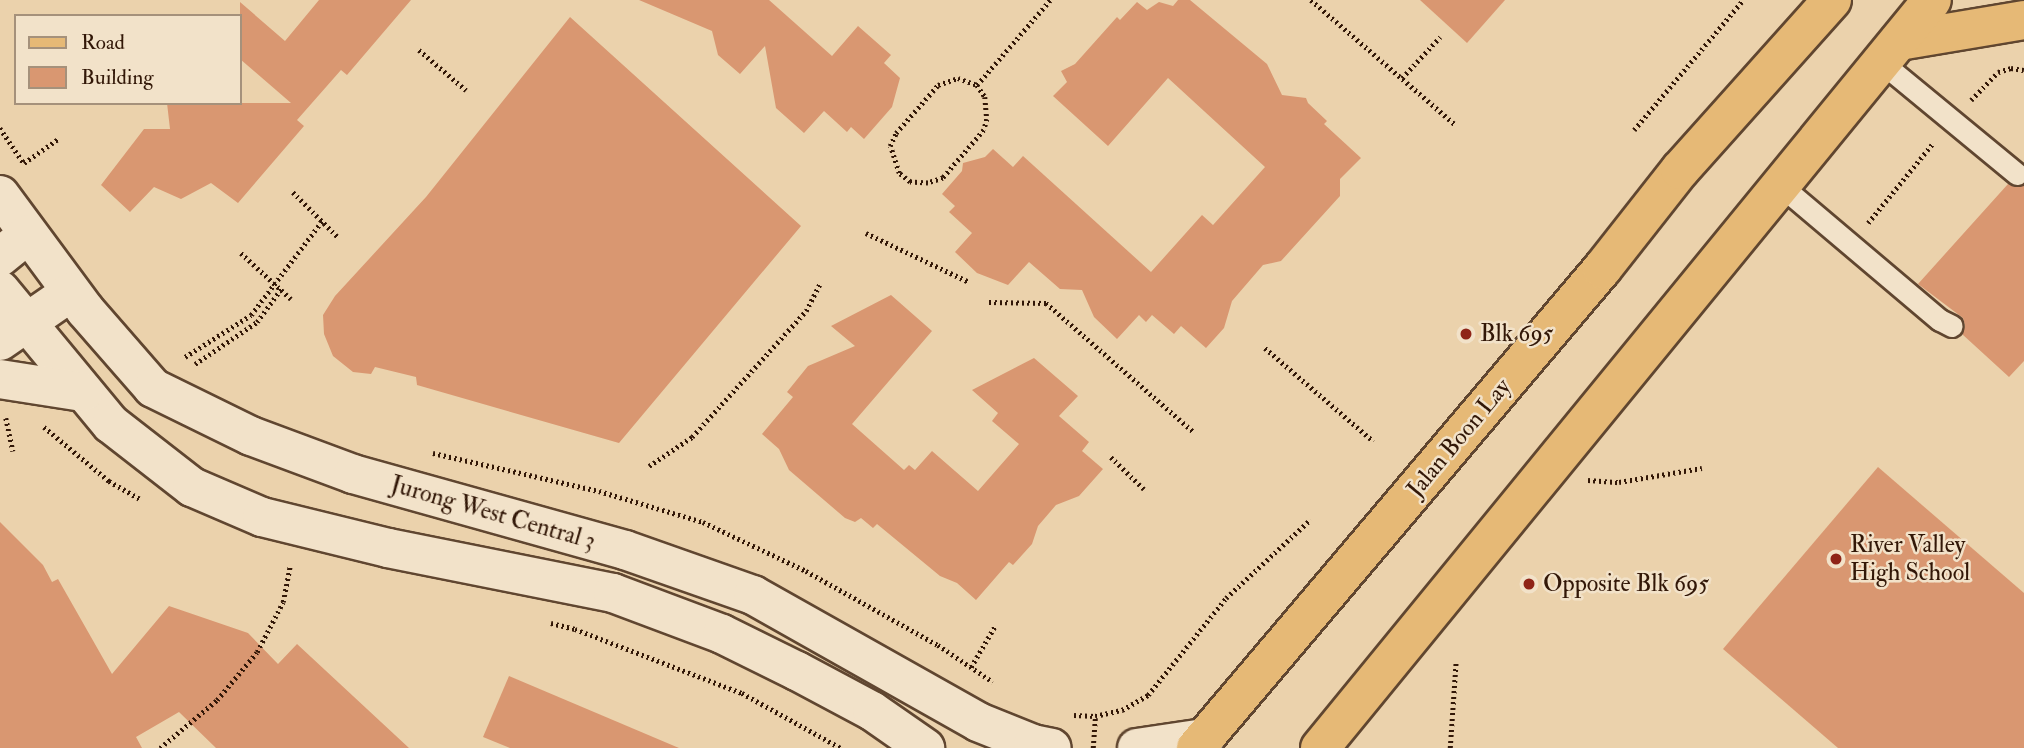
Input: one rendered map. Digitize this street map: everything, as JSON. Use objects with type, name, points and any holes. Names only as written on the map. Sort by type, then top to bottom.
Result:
[{"type":"main road","points":[[1320,748],[1932,0]]},
{"type":"main road","name":"Jalan Boon Lay","points":[[1200,743],[1602,269],[1680,170],[1830,2]]},
{"type":"main road","points":[[1890,51],[2024,20]]},
{"type":"street","name":"Jurong West Central 3","points":[[0,195],[14,246],[71,292],[153,388],[251,436],[353,474],[625,550],[753,595],[978,722],[1032,744],[1060,731]]},
{"type":"street","name":"Jurong West Central 3","points":[[0,290],[12,332],[83,392],[111,424],[192,487],[262,517],[388,548],[613,593],[722,634],[797,671],[872,711],[925,748]]},
{"type":"street","points":[[12,332],[71,292]]},
{"type":"street","points":[[0,379],[83,392]]},
{"type":"street","points":[[1137,748],[1200,743]]},
{"type":"lane","points":[[1890,51],[1952,121],[2017,174]]},
{"type":"lane","points":[[1780,185],[1940,320],[1952,326]]},
{"type":"path","points":[[977,85],[1050,0]]},
{"type":"path","points":[[1311,0],[1456,125]]},
{"type":"path","points":[[1634,130],[1743,0]]},
{"type":"path","points":[[1402,78],[1440,37]]},
{"type":"path","points":[[419,50],[466,90]]},
{"type":"path","points":[[1850,244],[1952,121],[1998,72],[2011,68],[2024,70]]},
{"type":"path","points":[[958,78],[977,85],[988,108],[984,130],[943,178],[928,183],[911,182],[899,173],[890,146],[896,133],[938,85],[958,78]]},
{"type":"path","points":[[0,128],[31,174]]},
{"type":"path","points":[[24,163],[58,139]]},
{"type":"path","points":[[293,192],[338,237]]},
{"type":"path","points":[[185,357],[251,315],[322,220]]},
{"type":"path","points":[[866,233],[969,282]]},
{"type":"path","points":[[241,253],[291,299]]},
{"type":"path","points":[[649,466],[692,437],[806,312],[820,283]]},
{"type":"path","points":[[195,364],[257,322],[281,289]]},
{"type":"path","points":[[989,302],[1046,303],[1194,432]]},
{"type":"path","points":[[1265,348],[1373,441]]},
{"type":"path","points":[[175,350],[206,371]]},
{"type":"path","points":[[6,430],[13,450]]},
{"type":"path","points":[[425,452],[599,491],[703,522],[806,571],[971,667],[1001,689]]},
{"type":"path","points":[[1111,457],[1144,489]]},
{"type":"path","points":[[1541,477],[1619,482],[1702,468]]},
{"type":"path","points":[[1060,731],[1095,716],[1122,710],[1148,695],[1226,598],[1310,520]]},
{"type":"path","points":[[160,748],[171,745],[217,700],[257,652],[283,602],[290,566]]},
{"type":"path","points":[[971,667],[995,626]]},
{"type":"path","points":[[1450,748],[1456,661]]},
{"type":"path","points":[[1093,748],[1095,716]]},
{"type":"building","points":[[319,0],[411,0],[347,75],[341,70],[297,120],[304,126],[238,203],[211,183],[181,199],[154,187],[130,212],[101,185],[144,129],[170,129],[167,105],[291,103],[242,61],[240,2],[285,41]]},
{"type":"building","points":[[639,0],[769,0],[832,56],[858,26],[891,55],[884,63],[900,78],[892,107],[864,139],[851,127],[847,132],[824,111],[804,133],[776,108],[765,46],[740,74],[718,55],[712,31]]},
{"type":"building","points":[[1178,0],[1190,0],[1267,64],[1282,95],[1306,98],[1327,121],[1324,124],[1361,158],[1340,179],[1340,196],[1281,261],[1263,265],[1232,301],[1224,328],[1206,348],[1181,326],[1174,334],[1152,315],[1146,322],[1139,315],[1117,339],[1094,317],[1082,290],[1060,289],[1029,262],[1008,285],[977,273],[955,252],[972,233],[949,212],[955,206],[942,194],[962,171],[963,163],[985,157],[993,149],[1013,167],[1023,156],[1151,272],[1202,215],[1213,225],[1265,167],[1168,78],[1108,146],[1053,96],[1067,82],[1061,71],[1075,64],[1117,17],[1120,20],[1137,2],[1147,10],[1159,2],[1173,6]]},
{"type":"building","points":[[1420,0],[1505,0],[1467,43]]},
{"type":"building","points":[[570,17],[801,226],[619,443],[417,385],[416,377],[375,367],[371,374],[353,372],[333,356],[324,334],[323,315],[335,296],[426,197]]},
{"type":"building","points":[[2008,184],[2016,187],[2024,185],[2024,361],[2009,377],[1962,334],[1965,326],[1963,318],[1918,284]]},
{"type":"building","points":[[891,295],[932,331],[852,424],[904,470],[909,465],[915,470],[932,451],[978,491],[1019,444],[992,421],[998,413],[972,390],[1034,358],[1078,396],[1059,416],[1089,442],[1082,451],[1103,469],[1079,496],[1056,505],[1038,526],[1032,544],[1013,565],[1009,562],[976,600],[957,583],[940,576],[877,524],[873,528],[861,518],[855,522],[845,518],[789,470],[779,449],[762,434],[793,397],[787,392],[808,366],[855,346],[831,326]]},
{"type":"building","points":[[1878,467],[2024,593],[2024,748],[1838,748],[1723,649]]},
{"type":"building","points":[[0,522],[43,565],[52,582],[58,579],[112,674],[169,606],[248,633],[278,664],[297,644],[409,748],[216,748],[179,712],[136,737],[142,748],[0,748]]},
{"type":"building","points":[[509,676],[679,748],[510,748],[483,737]]},
{"type":"place","name":"Blk 695","points":[[1466,334]]},
{"type":"place","name":"River Valley High School","points":[[1836,559]]},
{"type":"place","name":"Opposite Blk 695","points":[[1529,584]]}]
